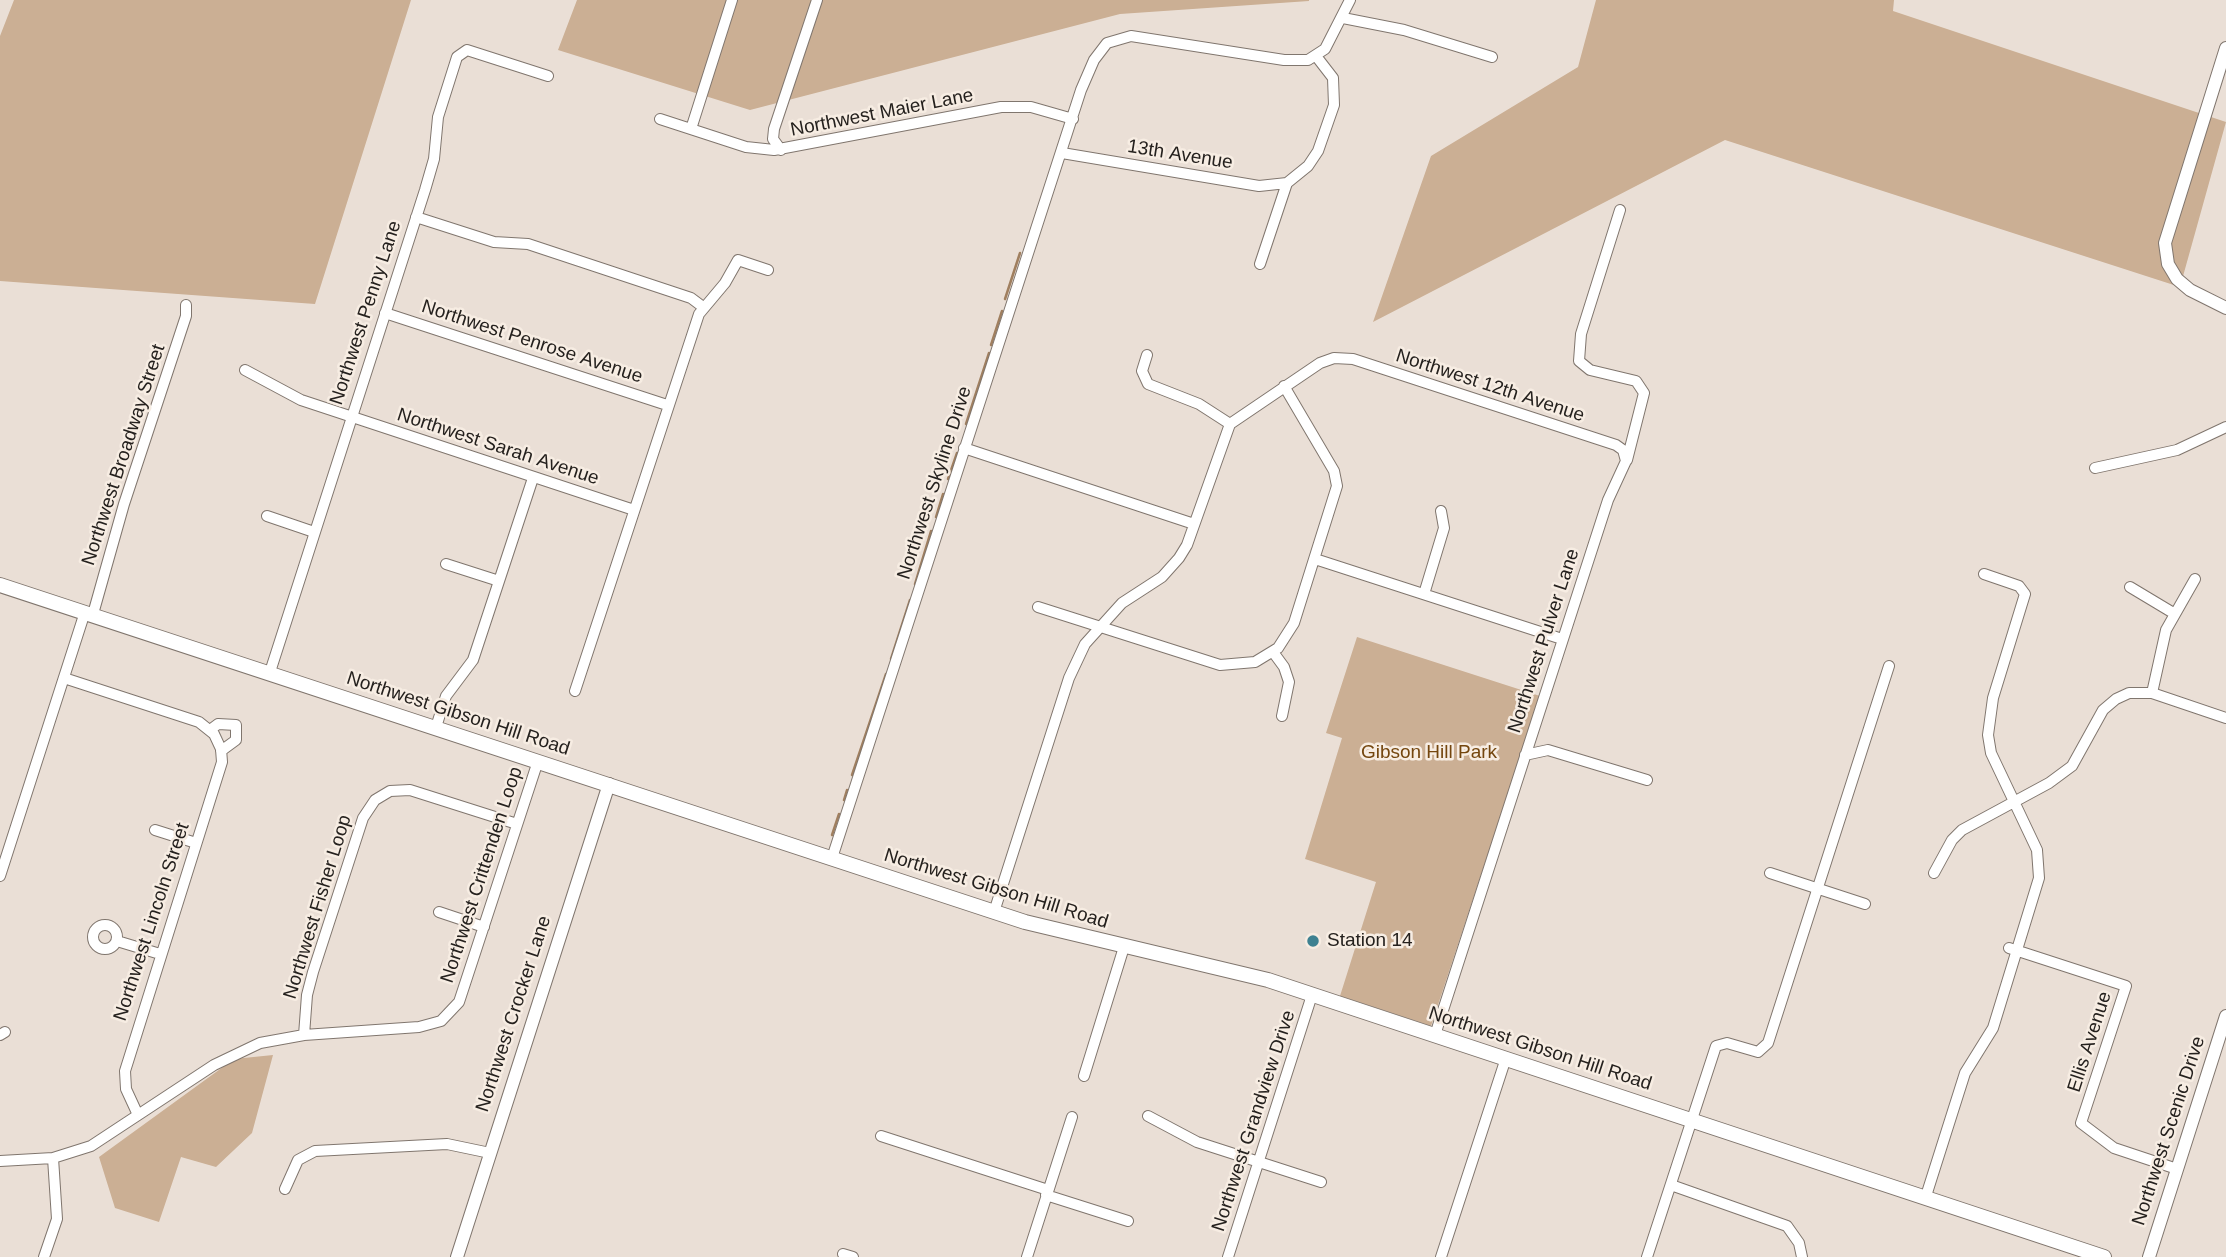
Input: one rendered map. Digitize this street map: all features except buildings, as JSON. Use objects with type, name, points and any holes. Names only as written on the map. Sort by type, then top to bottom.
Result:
[{"type":"main road","name":"Northwest Gibson Hill Road","points":[[0,585],[994,912],[1124,947],[1231,971],[1312,995],[2104,1257]]},
{"type":"street","points":[[691,129],[732,0]]},
{"type":"street","points":[[781,150],[773,139],[774,129],[817,0]]},
{"type":"street","points":[[1261,264],[1289,181],[1308,166],[1318,151],[1334,105],[1333,78],[1317,56],[1325,49],[1350,0]]},
{"type":"street","points":[[1343,18],[1404,30],[1492,57]]},
{"type":"street","name":"Northwest Skyline Drive","points":[[832,858],[964,448],[1094,60],[1107,43],[1119,38],[1153,38],[1284,60],[1317,56]]},
{"type":"street","points":[[2226,48],[2165,243],[2168,264],[2177,279],[2190,290],[2226,308]]},
{"type":"street","name":"Northwest Penny Lane","points":[[270,672],[434,159],[438,117],[458,55],[467,50],[548,76]]},
{"type":"street","name":"Northwest Maier Lane","points":[[660,118],[746,147],[781,150],[1001,107],[1039,109],[1073,119]]},
{"type":"street","name":"13th Avenue","points":[[1062,153],[1259,186],[1289,181]]},
{"type":"street","name":"Northwest Pulver Lane","points":[[1435,1035],[1608,500],[1626,461],[1644,393],[1636,381],[1590,370],[1579,361],[1581,334],[1620,210]]},
{"type":"street","points":[[416,217],[494,242],[528,244],[691,298],[703,307]]},
{"type":"street","points":[[575,691],[694,325],[703,307],[725,282],[738,260],[768,270]]},
{"type":"street","name":"Northwest Broadway Street","points":[[0,876],[186,316],[186,305]]},
{"type":"street","name":"Northwest Penrose Avenue","points":[[385,313],[667,405]]},
{"type":"street","points":[[1147,355],[1142,371],[1147,383],[1199,404],[1230,424]]},
{"type":"street","name":"Northwest 12th Avenue","points":[[1284,386],[1324,361],[1353,359],[1616,445],[1623,450],[1626,461]]},
{"type":"street","name":"Northwest Sarah Avenue","points":[[245,370],[300,400],[634,510]]},
{"type":"street","points":[[994,912],[1069,678],[1085,644],[1099,626],[1122,603],[1172,568],[1187,545],[1230,424],[1284,386],[1336,477],[1335,495],[1294,623],[1273,652],[1255,662],[1228,667],[1099,626],[1038,607]]},
{"type":"street","points":[[2095,468],[2177,450],[2226,427]]},
{"type":"street","points":[[964,448],[1194,524]]},
{"type":"street","points":[[436,727],[446,696],[473,660],[533,478]]},
{"type":"street","points":[[1424,594],[1444,528],[1441,511]]},
{"type":"street","points":[[267,516],[314,531]]},
{"type":"street","points":[[1315,559],[1562,639]]},
{"type":"street","points":[[446,565],[499,581]]},
{"type":"street","points":[[1926,1196],[1965,1073],[1993,1028],[2014,950],[2036,895],[2040,862],[2030,833],[1991,753],[1988,723],[2025,594],[2019,586],[1984,574]]},
{"type":"street","points":[[2152,693],[2160,645],[2195,579]]},
{"type":"street","points":[[2130,587],[2175,614]]},
{"type":"street","points":[[1273,652],[1284,667],[1289,682],[1282,716]]},
{"type":"street","points":[[1647,1257],[1716,1046],[1727,1043],[1758,1052],[1768,1043],[1889,666]]},
{"type":"street","name":"Northwest Lincoln Street","points":[[64,678],[190,718],[216,740],[222,762],[125,1070],[126,1089],[138,1115]]},
{"type":"street","points":[[1934,873],[1956,836],[2063,775],[2084,748],[2092,726],[2103,710],[2116,699],[2129,693],[2152,693],[2226,718]]},
{"type":"street","points":[[1525,755],[1548,750],[1647,780]]},
{"type":"street","name":"Northwest Crittenden Loop","points":[[0,1160],[53,1158],[102,1141],[237,1052],[260,1043],[304,1035],[419,1027],[441,1021],[459,1002],[538,761]]},
{"type":"street","name":"Northwest Crocker Lane","points":[[457,1257],[609,784]]},
{"type":"street","name":"Northwest Fisher Loop","points":[[304,1035],[307,995],[317,959],[363,818],[380,796],[390,791],[410,790],[517,824]]},
{"type":"street","points":[[155,830],[196,844]]},
{"type":"street","points":[[1770,873],[1865,904]]},
{"type":"street","points":[[439,912],[484,927]]},
{"type":"street","points":[[117,941],[160,954]]},
{"type":"street","points":[[1084,1076],[1124,947]]},
{"type":"street","name":"Ellis Avenue","points":[[2014,950],[2126,986],[2081,1123],[2114,1148],[2177,1170]]},
{"type":"street","name":"Northwest Grandview Drive","points":[[1228,1257],[1312,995]]},
{"type":"street","name":"Northwest Scenic Drive","points":[[2149,1257],[2226,1016]]},
{"type":"street","points":[[1441,1257],[1506,1058]]},
{"type":"street","points":[[1148,1116],[1197,1142],[1321,1182]]},
{"type":"street","points":[[1027,1257],[1072,1117]]},
{"type":"street","points":[[881,1136],[1128,1220]]},
{"type":"street","points":[[285,1189],[299,1160],[314,1151],[447,1144],[490,1153]]},
{"type":"street","points":[[44,1257],[57,1219],[53,1158]]},
{"type":"street","points":[[1671,1185],[1787,1226],[1799,1242],[1802,1257]]},
{"type":"green space","points":[[14,0],[411,0],[315,304],[0,281],[0,36]]},
{"type":"green space","points":[[577,0],[1309,1],[1120,14],[750,110],[558,50]]},
{"type":"green space","points":[[1596,0],[1894,0],[1893,11],[2226,122],[2180,287],[1725,140],[1373,322],[1431,156],[1578,67]]},
{"type":"green space","name":"Gibson Hill Park","points":[[1357,637],[1540,696],[1431,1026],[1340,996],[1376,882],[1305,859],[1342,738],[1326,733]]},
{"type":"green space","points":[[273,1055],[252,1133],[216,1167],[181,1157],[159,1222],[115,1208],[99,1157],[234,1059]]},
{"type":"waterway","points":[[1005,299],[1020,253]]},
{"type":"waterway","points":[[991,345],[1002,311]]},
{"type":"waterway","points":[[966,424],[989,353]]},
{"type":"waterway","points":[[948,479],[957,453]]},
{"type":"waterway","points":[[936,517],[943,494]]},
{"type":"waterway","points":[[915,584],[931,531]]},
{"type":"waterway","points":[[891,659],[910,600]]},
{"type":"waterway","points":[[852,775],[886,674]]},
{"type":"waterway","points":[[844,800],[847,790]]},
{"type":"waterway","points":[[832,835],[839,814]]},
{"type":"place","name":"Station 14","points":[[1313,941]]}]
